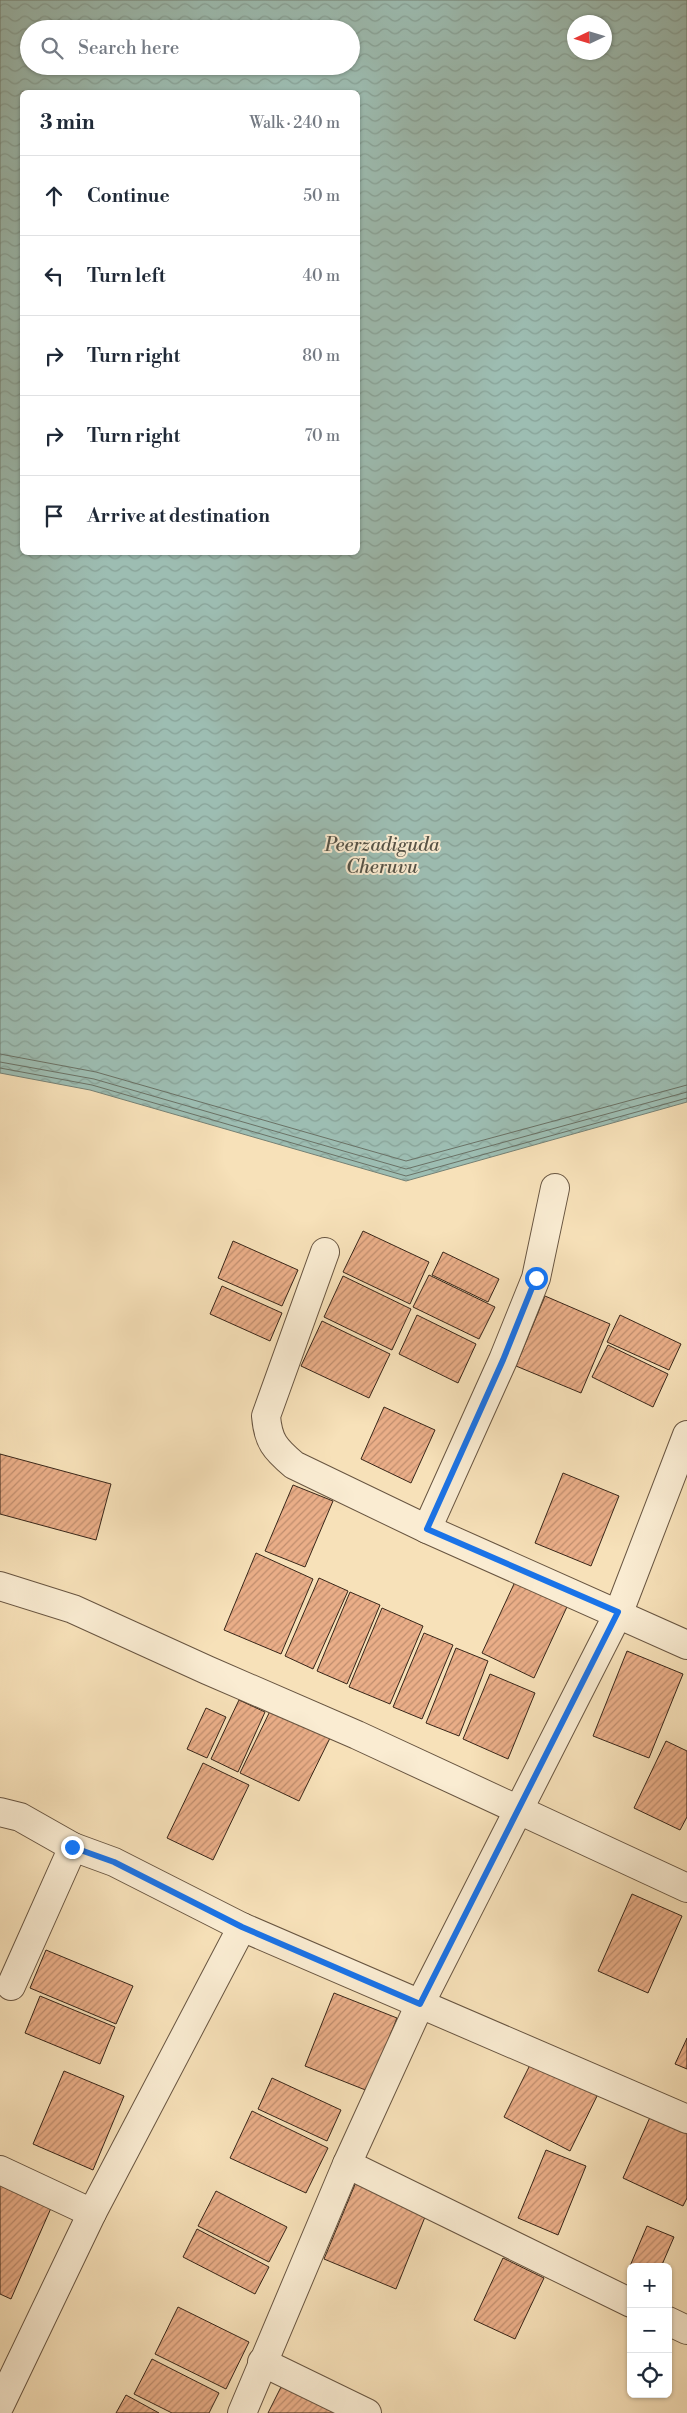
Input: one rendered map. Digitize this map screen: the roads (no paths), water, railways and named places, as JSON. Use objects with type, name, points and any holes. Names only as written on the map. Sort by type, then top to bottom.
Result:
[{"type":"street","points":[[427,1529],[503,1360],[536,1278],[555,1188]]},
{"type":"street","points":[[325,1252],[266,1416],[267,1431],[276,1450],[294,1465],[427,1529],[687,1644]]},
{"type":"street","points":[[242,2413],[347,2164],[420,2004],[520,1810],[618,1612],[685,1446]]},
{"type":"street","points":[[0,1586],[73,1609],[520,1810],[687,1888]]},
{"type":"street","points":[[0,1812],[20,1817],[72,1847],[114,1862],[242,1927],[687,2119]]},
{"type":"street","points":[[11,1986],[72,1847]]},
{"type":"street","points":[[0,2405],[92,2212],[242,1927]]},
{"type":"street","points":[[347,2164],[627,2301]]},
{"type":"street","points":[[0,2170],[92,2212]]},
{"type":"street","points":[[672,2323],[687,2330]]},
{"type":"street","points":[[262,2362],[367,2413]]},
{"type":"water","name":"Peerzadiguda Cheruvu","points":[[0,0],[687,0],[687,1102],[406,1181],[90,1090],[0,1073]]}]
